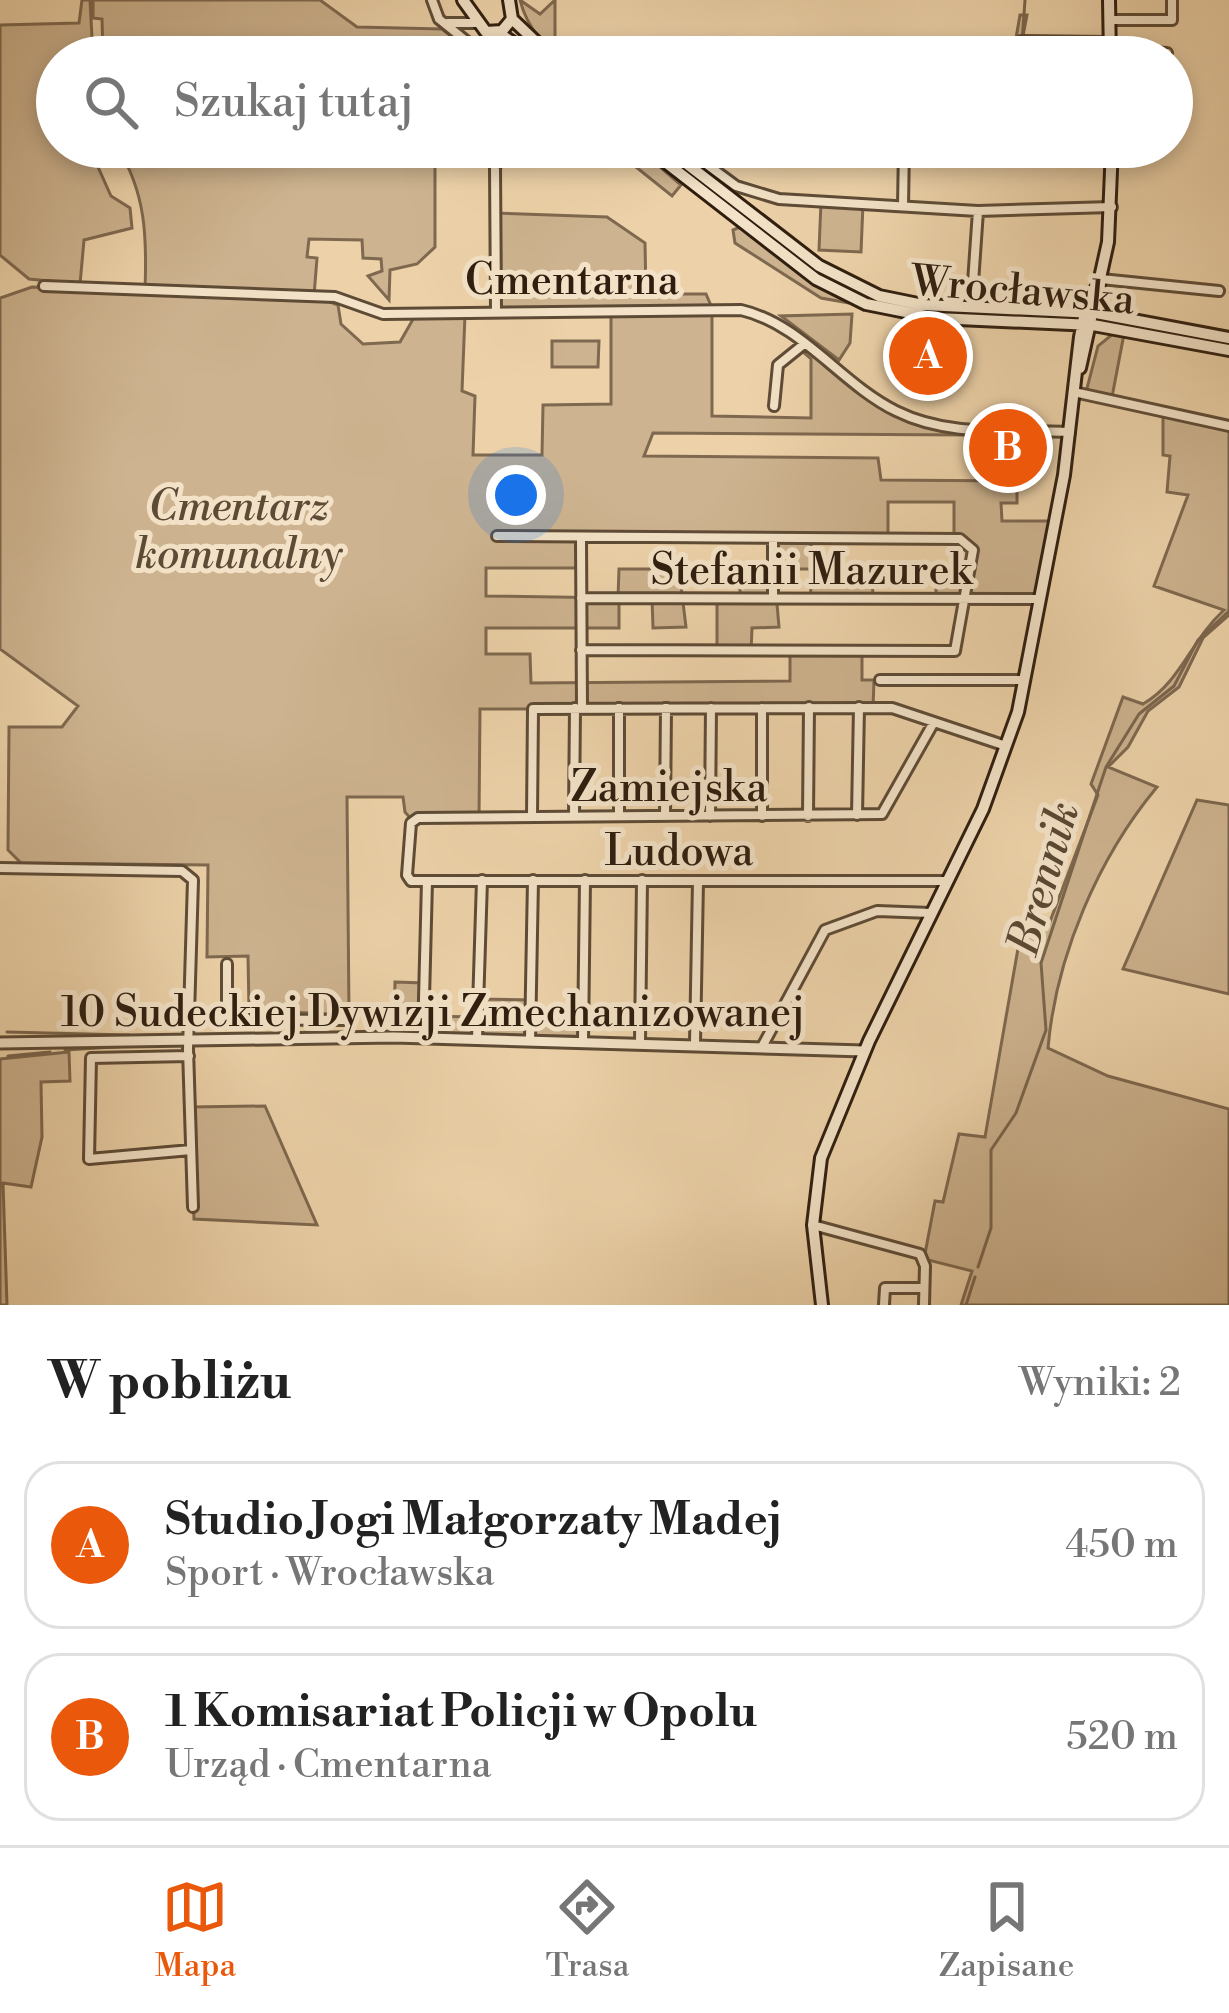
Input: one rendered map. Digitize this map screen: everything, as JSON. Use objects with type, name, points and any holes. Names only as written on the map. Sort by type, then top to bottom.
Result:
[{"type":"main road","points":[[463,0],[499,36]]},
{"type":"main road","points":[[509,0],[512,19],[530,36]]},
{"type":"main road","points":[[1109,0],[1110,36]]},
{"type":"main road","points":[[494,33],[512,19]]},
{"type":"main road","name":"Wrocławska","points":[[673,168],[808,273],[850,298],[908,315],[1060,323],[1113,315],[1229,338]]},
{"type":"main road","name":"Wrocławska","points":[[692,168],[819,266],[879,296],[1090,318],[1229,350]]},
{"type":"main road","points":[[821,1305],[813,1225],[823,1152],[864,1051],[947,882],[1006,746],[1026,680],[1070,432],[1078,354],[1101,281],[1113,168]]},
{"type":"main road","points":[[1101,281],[1113,315]]},
{"type":"main road","points":[[1076,377],[1090,318]]},
{"type":"main road","points":[[1060,323],[1078,354]]},
{"type":"street","points":[[432,0],[436,15],[462,36]]},
{"type":"street","points":[[1109,20],[1172,20],[1172,0]]},
{"type":"street","points":[[447,23],[475,12]]},
{"type":"street","points":[[495,168],[496,310]]},
{"type":"street","points":[[714,168],[757,195],[977,211],[1112,207]]},
{"type":"street","points":[[903,206],[904,168]]},
{"type":"street","points":[[972,297],[977,211]]},
{"type":"street","points":[[1101,281],[1220,291]]},
{"type":"street","name":"Cmentarna","points":[[44,286],[335,297],[374,314],[736,309],[768,318],[880,402],[920,422],[971,431],[1070,432]]},
{"type":"street","points":[[774,406],[778,365],[804,344]]},
{"type":"street","points":[[1074,392],[1229,426]]},
{"type":"street","points":[[497,536],[963,540],[974,554],[955,651],[581,650]]},
{"type":"street","points":[[574,816],[581,539]]},
{"type":"street","points":[[773,539],[773,598]]},
{"type":"street","name":"Stefanii Mazurek","points":[[580,598],[1041,599]]},
{"type":"street","points":[[880,680],[1026,680]]},
{"type":"street","points":[[808,816],[809,707]]},
{"type":"street","points":[[859,707],[857,815],[886,812],[934,722]]},
{"type":"street","points":[[619,708],[619,816]]},
{"type":"street","points":[[664,816],[666,708]]},
{"type":"street","points":[[710,816],[711,708]]},
{"type":"street","points":[[761,708],[762,816]]},
{"type":"street","points":[[532,817],[532,709],[892,708],[1006,746]]},
{"type":"street","name":"Zamiejska","points":[[411,881],[413,820],[857,815]]},
{"type":"street","points":[[0,868],[188,874],[194,892],[189,1056],[193,1207]]},
{"type":"street","points":[[423,1038],[427,880]]},
{"type":"street","points":[[477,1039],[482,880]]},
{"type":"street","points":[[530,1040],[533,880]]},
{"type":"street","points":[[583,1041],[585,880]]},
{"type":"street","points":[[640,1042],[642,880]]},
{"type":"street","points":[[695,1043],[698,880]]},
{"type":"street","name":"Ludowa","points":[[411,881],[947,882]]},
{"type":"street","points":[[763,1045],[825,930],[878,911],[932,914]]},
{"type":"street","points":[[227,964],[227,1019]]},
{"type":"street","points":[[192,1019],[348,1020]]},
{"type":"street","name":"10 Sudeckiej Dywizji Zmechanizowanej","points":[[0,1043],[423,1038],[864,1051]]},
{"type":"street","points":[[189,1056],[91,1058],[88,1159],[191,1150]]},
{"type":"street","points":[[813,1225],[914,1250],[926,1266],[924,1305]]},
{"type":"street","points":[[884,1305],[885,1288],[924,1288]]},
{"type":"green space","points":[[82,0],[90,0],[92,36],[36,36],[36,168],[98,168],[111,196],[130,208],[132,228],[84,240],[80,284],[29,279],[0,255],[0,25],[79,23]]},
{"type":"green space","points":[[93,0],[320,0],[357,27],[442,29],[451,36],[102,36],[102,19],[93,18]]},
{"type":"green space","points":[[520,0],[540,14],[555,0],[555,36],[538,36]]},
{"type":"green space","points":[[1020,15],[1027,15],[1023,36],[1016,36]]},
{"type":"green space","name":"Cmentarz komunalny","points":[[129,168],[435,168],[435,247],[417,264],[390,270],[389,300],[368,276],[382,271],[381,259],[363,258],[362,240],[309,239],[307,257],[317,258],[314,296],[338,305],[341,324],[363,344],[400,342],[416,314],[465,315],[462,391],[475,396],[473,455],[542,455],[543,405],[611,404],[611,315],[496,310],[495,213],[607,217],[645,243],[646,294],[706,294],[712,308],[712,416],[811,418],[811,359],[802,351],[811,350],[880,402],[968,435],[653,433],[644,456],[878,458],[881,480],[1017,481],[1017,503],[1001,503],[1002,521],[1055,521],[1041,599],[936,599],[936,570],[971,570],[974,554],[954,539],[954,502],[888,502],[888,539],[811,539],[811,569],[872,569],[873,599],[811,599],[810,569],[774,569],[779,627],[752,628],[751,653],[717,653],[717,598],[740,598],[740,569],[773,569],[773,540],[582,539],[581,568],[486,568],[486,596],[618,598],[619,569],[679,569],[686,627],[653,628],[652,598],[619,599],[619,628],[486,628],[486,654],[530,654],[531,683],[790,681],[790,653],[862,652],[862,680],[874,680],[873,708],[480,709],[479,818],[413,821],[405,812],[403,797],[347,797],[349,1015],[249,1010],[248,956],[207,957],[208,865],[21,863],[8,850],[9,727],[62,727],[78,706],[0,649],[0,298],[32,287],[145,290],[143,216]]},
{"type":"green space","points":[[637,168],[661,168],[681,185],[672,196]]},
{"type":"green space","points":[[821,202],[863,204],[861,252],[819,250]]},
{"type":"green space","points":[[740,227],[804,277],[849,303],[821,298],[735,243],[733,230]]},
{"type":"green space","points":[[852,314],[850,343],[839,360],[781,316]]},
{"type":"green space","points":[[1114,333],[1124,334],[1112,397],[1086,392],[1098,346]]},
{"type":"green space","points":[[552,341],[599,341],[598,367],[552,367]]},
{"type":"green space","points":[[1163,416],[1229,430],[1229,615],[1203,638],[1179,687],[1148,711],[1128,747],[1108,767],[1157,787],[1116,845],[1083,910],[1060,978],[1048,1048],[1108,1076],[1229,1109],[1229,1305],[961,1305],[972,1271],[924,1259],[935,1201],[943,1202],[959,1134],[985,1137],[1023,920],[1049,924],[1098,795],[1091,784],[1123,697],[1143,704],[1156,695],[1224,610],[1154,586],[1188,495],[1167,492],[1170,456],[1163,455]]},
{"type":"green space","points":[[1197,800],[1229,805],[1229,994],[1123,969]]},
{"type":"green space","points":[[395,982],[424,983],[424,1016],[477,1017],[478,999],[531,1000],[531,1016],[581,1016],[579,1036],[394,1037]]},
{"type":"green space","points":[[69,1052],[70,1081],[41,1082],[42,1137],[31,1187],[3,1183],[7,1305],[0,1305],[0,1059]]},
{"type":"green space","points":[[265,1106],[317,1225],[194,1219],[190,1107]]},
{"type":"waterway","points":[[1022,36],[1025,0]]},
{"type":"waterway","name":"Brennik","points":[[978,1267],[991,1228],[991,1150],[1016,1113],[1046,1030],[1041,963],[1106,767],[1139,714],[1174,686],[1198,640],[1229,611]]},
{"type":"waterway","points":[[7,1032],[129,1035]]},
{"type":"waterway","points":[[65,1050],[130,1046]]},
{"type":"waterway","points":[[8,1056],[50,1052]]},
{"type":"waterway","name":"Brennik","points":[[966,1305],[975,1277]]},
{"type":"place","name":"Studio Jogi Małgorzaty Madej","points":[[928,356]]},
{"type":"place","name":"1 Komisariat Policji w Opolu","points":[[1008,448]]}]
